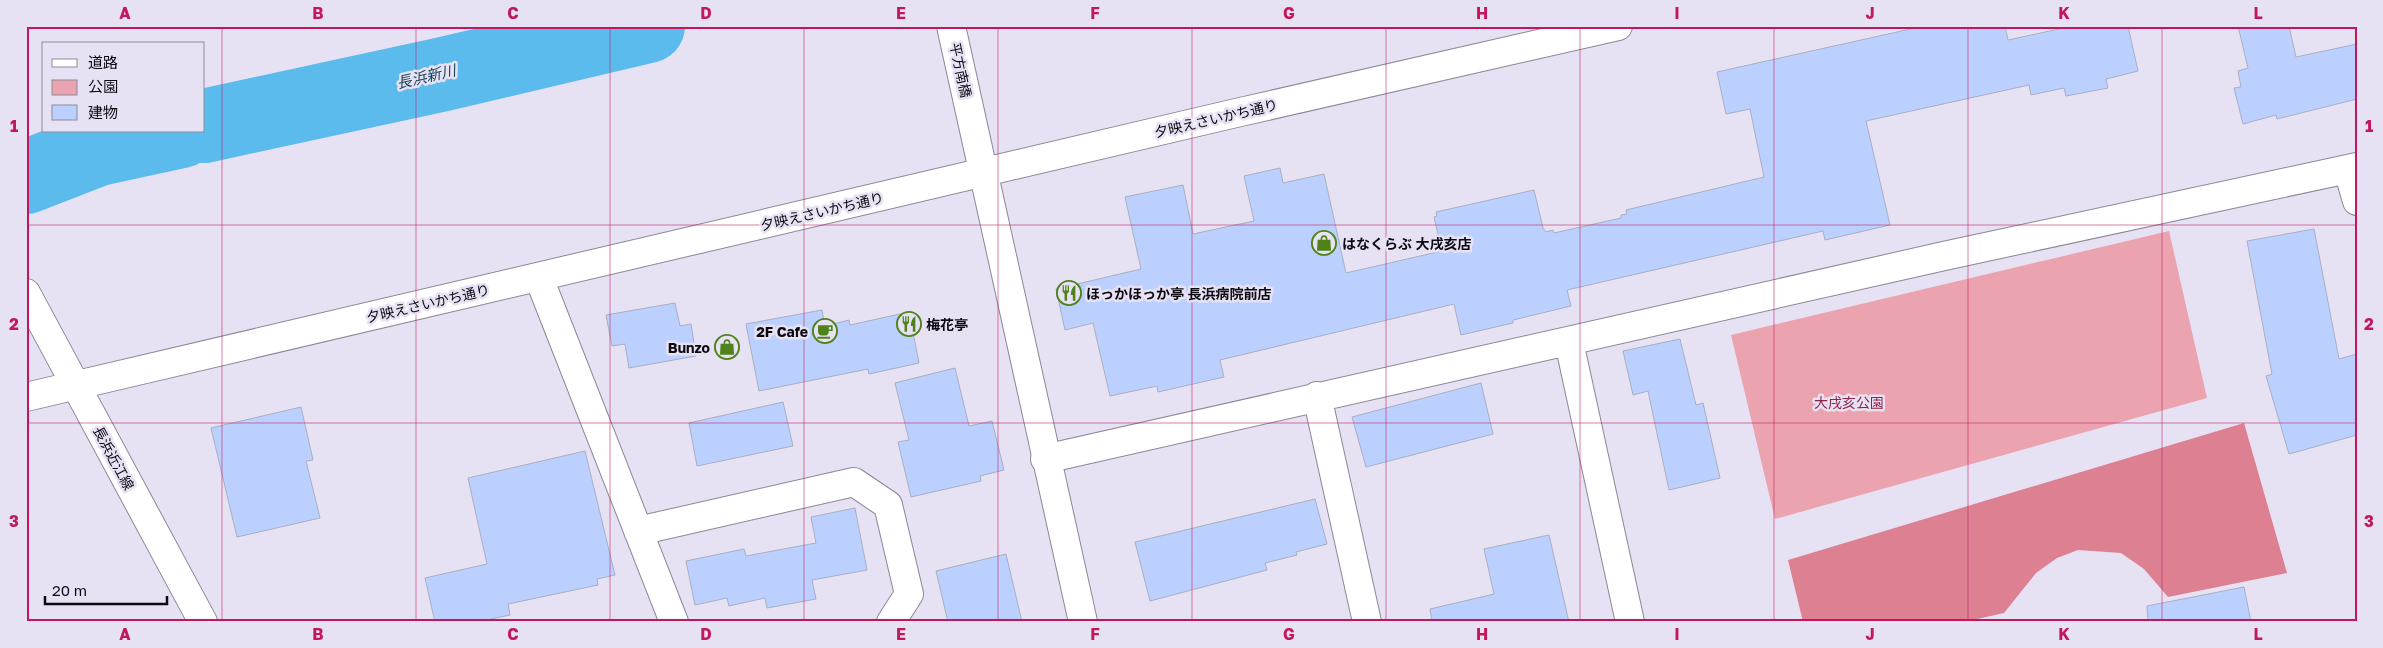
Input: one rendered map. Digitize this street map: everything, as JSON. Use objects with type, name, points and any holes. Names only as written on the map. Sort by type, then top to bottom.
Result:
[{"type":"street","name":"平方南橋","points":[[952,26],[1045,459],[1083,622]]},
{"type":"street","name":"夕映えさいかち通り","points":[[26,397],[1618,26]]},
{"type":"street","points":[[1045,459],[1317,396],[1569,342],[1944,256],[2352,168],[2357,201]]},
{"type":"street","points":[[539,278],[674,622]]},
{"type":"street","name":"長浜近江線","points":[[26,293],[202,622]]},
{"type":"street","points":[[1569,342],[1630,622]]},
{"type":"street","points":[[1317,396],[1367,622]]},
{"type":"street","points":[[638,531],[854,482],[888,505],[909,594],[892,622]]},
{"type":"green space","name":"大戌亥公園","points":[[2169,231],[2207,398],[1775,519],[1731,335]]},
{"type":"shaded area","points":[[2244,423],[2287,573],[2168,597],[2144,569],[2121,553],[2078,550],[2057,558],[2036,573],[2004,613],[1964,622],[1803,622],[1788,560]]},
{"type":"building","points":[[1924,26],[2005,26],[2008,40],[2073,26],[2128,26],[2138,71],[2106,79],[2108,88],[2066,96],[2064,88],[2031,95],[2029,85],[1866,121],[1890,225],[1825,240],[1823,231],[1567,290],[1571,306],[1513,320],[1513,323],[1461,335],[1454,304],[1220,360],[1224,377],[1158,392],[1157,386],[1110,396],[1093,323],[1065,330],[1056,289],[1141,269],[1125,197],[1183,185],[1193,234],[1254,221],[1244,176],[1280,168],[1283,183],[1324,174],[1346,273],[1442,251],[1434,217],[1437,216],[1436,212],[1534,190],[1543,228],[1546,232],[1553,230],[1554,233],[1621,218],[1621,215],[1627,214],[1626,210],[1764,177],[1750,109],[1726,114],[1717,72]]},
{"type":"building","points":[[2238,26],[2289,26],[2296,57],[2357,44],[2357,99],[2277,119],[2276,115],[2243,124],[2234,88],[2241,87],[2238,71],[2248,68]]},
{"type":"building","points":[[2314,229],[2339,359],[2357,354],[2357,435],[2289,454],[2266,376],[2272,374],[2247,241]]},
{"type":"building","points":[[675,303],[680,326],[691,324],[696,356],[629,368],[625,344],[612,346],[606,315]]},
{"type":"building","points":[[822,310],[825,326],[849,320],[850,325],[909,312],[919,363],[869,374],[868,369],[759,391],[746,324]]},
{"type":"building","points":[[1680,339],[1696,405],[1703,403],[1720,478],[1669,490],[1648,391],[1633,395],[1623,351]]},
{"type":"building","points":[[955,368],[969,426],[992,421],[1004,470],[980,476],[981,481],[911,497],[898,442],[909,440],[895,383]]},
{"type":"building","points":[[1481,383],[1493,434],[1366,467],[1352,417]]},
{"type":"building","points":[[783,402],[793,446],[697,466],[689,423]]},
{"type":"building","points":[[301,407],[313,460],[306,461],[320,518],[237,537],[211,428]]},
{"type":"building","points":[[585,451],[615,575],[597,579],[598,585],[508,604],[510,615],[477,622],[435,622],[425,578],[487,564],[468,478]]},
{"type":"building","points":[[1315,499],[1327,544],[1296,552],[1297,555],[1265,563],[1267,570],[1150,601],[1135,542]]},
{"type":"building","points":[[855,508],[867,570],[812,580],[816,599],[767,608],[765,598],[729,606],[727,598],[695,605],[686,561],[744,549],[746,556],[816,543],[811,517]]},
{"type":"building","points":[[1549,535],[1569,622],[1432,622],[1430,609],[1494,594],[1484,549]]},
{"type":"building","points":[[1006,554],[1022,622],[948,622],[936,571]]},
{"type":"building","points":[[2244,587],[2251,622],[2148,622],[2147,606]]},
{"type":"waterway","name":"長浜新川","points":[[205,126],[444,74],[648,26]]},
{"type":"waterway","name":"長浜新川","points":[[26,177],[98,149],[176,132]]},
{"type":"place","name":"はなくらぶ 大戌亥店","points":[[1324,243]]},
{"type":"place","name":"ほっかほっか亭 長浜病院前店","points":[[1069,293]]},
{"type":"place","name":"梅花亭","points":[[909,324]]},
{"type":"place","name":"2F Cafe","points":[[825,331]]},
{"type":"place","name":"Bunzo","points":[[727,347]]}]
